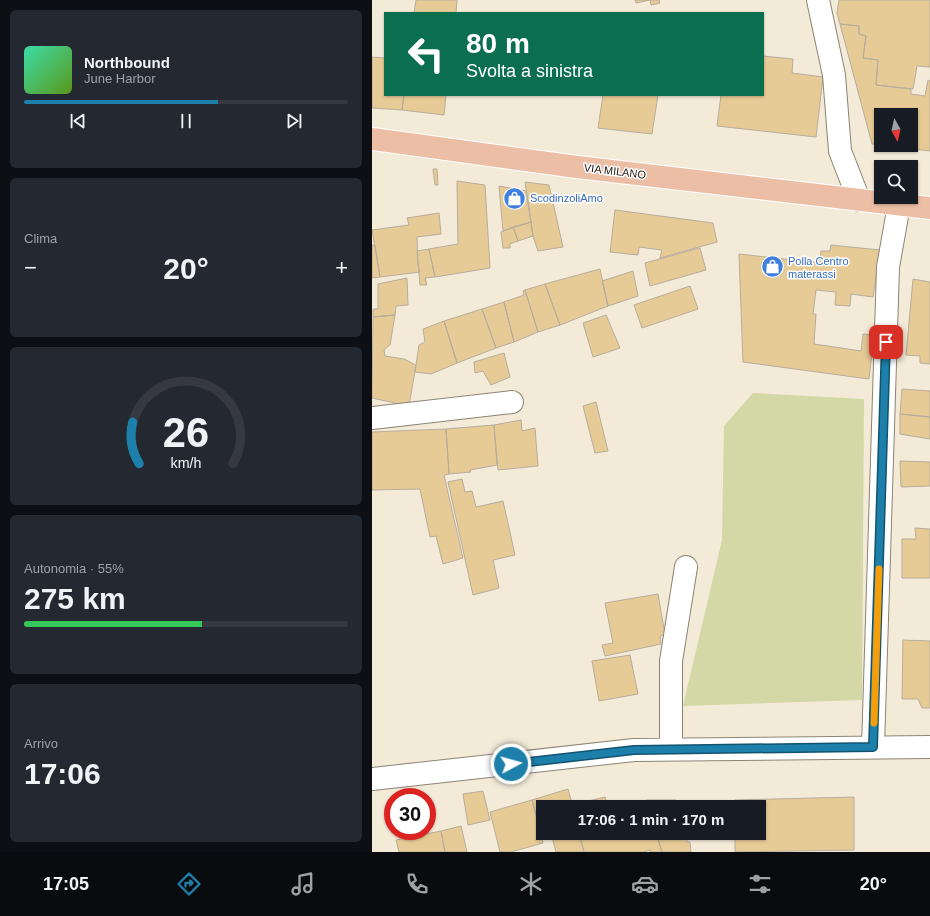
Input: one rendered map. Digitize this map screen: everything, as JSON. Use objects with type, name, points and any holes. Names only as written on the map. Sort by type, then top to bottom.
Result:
[{"type":"main road","name":"VIA MILANO","points":[[372,139],[576,167],[899,206],[930,208]]},
{"type":"street","points":[[818,0],[834,75],[840,151],[859,200]]},
{"type":"street","points":[[873,747],[888,268],[899,206]]},
{"type":"street","points":[[372,418],[512,402]]},
{"type":"street","points":[[671,749],[671,661],[686,567]]},
{"type":"street","points":[[372,779],[634,750],[930,746]]},
{"type":"green space","points":[[753,393],[864,399],[862,700],[683,706],[722,540],[724,426]]},
{"type":"building","points":[[416,0],[457,0],[456,12],[414,12]]},
{"type":"building","points":[[635,0],[650,0],[636,3]]},
{"type":"building","points":[[650,0],[659,0],[660,3],[651,5]]},
{"type":"building","points":[[839,0],[930,0],[930,67],[917,66],[913,89],[876,85],[878,60],[863,58],[866,36],[859,34],[859,26],[840,24],[837,13]]},
{"type":"building","points":[[840,24],[859,26],[859,34],[866,36],[863,58],[878,60],[876,85],[911,89],[911,94],[925,96],[928,80],[930,81],[930,151],[918,150],[918,108],[874,108],[874,144],[872,144]]},
{"type":"building","points":[[764,56],[793,59],[792,73],[823,77],[816,137],[717,126],[721,96],[764,96]]},
{"type":"building","points":[[372,57],[384,58],[384,96],[404,96],[402,110],[372,108]]},
{"type":"building","points":[[404,96],[446,96],[444,115],[402,110]]},
{"type":"building","points":[[603,96],[658,96],[652,134],[598,128]]},
{"type":"building","points":[[433,169],[437,169],[438,185],[435,185]]},
{"type":"building","points":[[457,181],[485,185],[490,268],[435,277],[429,249],[458,244]]},
{"type":"building","points":[[525,182],[549,185],[563,247],[538,251],[533,236]]},
{"type":"building","points":[[499,186],[526,191],[531,222],[503,231]]},
{"type":"building","points":[[615,210],[713,223],[717,242],[660,258],[662,250],[639,247],[638,255],[610,252]]},
{"type":"building","points":[[439,213],[441,234],[417,237],[418,264],[420,272],[380,277],[372,230],[409,225],[407,218]]},
{"type":"building","points":[[531,222],[533,236],[518,241],[513,227]]},
{"type":"building","points":[[513,227],[518,241],[510,244],[510,248],[503,248],[501,232]]},
{"type":"building","points":[[372,245],[375,245],[380,277],[372,278]]},
{"type":"building","points":[[831,245],[880,250],[873,297],[851,294],[850,306],[835,305],[836,292],[816,290],[813,314],[816,314],[814,344],[861,351],[863,334],[874,335],[869,379],[743,362],[739,254],[820,263],[821,251],[830,251]]},
{"type":"building","points":[[700,248],[706,270],[650,286],[645,263]]},
{"type":"building","points":[[429,249],[435,277],[425,278],[427,285],[420,285],[417,251]]},
{"type":"building","points":[[600,269],[608,306],[560,325],[545,284]]},
{"type":"building","points":[[633,271],[638,296],[608,306],[602,281]]},
{"type":"building","points":[[407,278],[408,305],[396,306],[395,315],[373,317],[373,309],[378,309],[378,284]]},
{"type":"building","points":[[913,279],[930,282],[930,364],[920,363],[920,356],[906,355]]},
{"type":"building","points":[[545,284],[560,325],[538,332],[525,290]]},
{"type":"building","points":[[690,286],[698,309],[642,328],[634,305]]},
{"type":"building","points":[[525,290],[538,332],[514,342],[504,302],[524,295],[523,291]]},
{"type":"building","points":[[504,302],[514,342],[496,348],[482,309]]},
{"type":"building","points":[[482,309],[496,348],[457,363],[444,321]]},
{"type":"building","points":[[395,315],[390,345],[384,350],[385,356],[404,359],[416,365],[409,406],[372,398],[373,317]]},
{"type":"building","points":[[606,315],[620,348],[593,357],[583,323]]},
{"type":"building","points":[[444,321],[457,363],[431,374],[415,372],[419,345],[425,342],[423,329]]},
{"type":"building","points":[[504,353],[510,377],[491,385],[483,371],[475,373],[474,362]]},
{"type":"building","points":[[902,389],[930,391],[930,417],[900,414]]},
{"type":"building","points":[[596,402],[608,451],[595,453],[583,406]]},
{"type":"building","points":[[900,414],[930,417],[930,439],[900,434]]},
{"type":"building","points":[[521,420],[522,431],[535,428],[538,466],[498,470],[494,425]]},
{"type":"building","points":[[494,425],[497,465],[470,470],[471,472],[449,474],[446,429]]},
{"type":"building","points":[[446,429],[449,474],[444,475],[463,558],[443,564],[436,536],[430,537],[420,489],[372,490],[372,432]]},
{"type":"building","points":[[900,461],[930,462],[930,486],[901,487]]},
{"type":"building","points":[[462,479],[465,492],[472,491],[476,507],[503,501],[515,555],[493,560],[499,588],[473,595],[448,482]]},
{"type":"building","points":[[915,528],[930,529],[930,578],[902,578],[902,539],[916,539]]},
{"type":"building","points":[[658,594],[665,635],[660,636],[661,644],[605,656],[602,645],[613,643],[605,603]]},
{"type":"building","points":[[903,640],[930,641],[930,708],[922,708],[918,699],[902,699]]},
{"type":"building","points":[[630,655],[638,694],[599,701],[592,661]]},
{"type":"building","points":[[568,789],[571,800],[536,800],[536,815],[532,800]]},
{"type":"building","points":[[483,791],[490,820],[468,825],[463,794]]},
{"type":"building","points":[[605,797],[606,800],[593,800]]},
{"type":"building","points":[[854,797],[854,850],[735,852],[735,840],[766,840],[766,800],[735,800]]},
{"type":"building","points":[[532,800],[536,816],[536,840],[542,840],[543,843],[511,852],[500,852],[490,812]]},
{"type":"building","points":[[461,826],[467,852],[445,852],[441,831]]},
{"type":"building","points":[[441,831],[445,852],[399,852],[396,840],[436,840],[436,832]]},
{"type":"building","points":[[553,840],[581,840],[584,852],[556,852]]},
{"type":"building","points":[[581,840],[658,840],[662,852],[650,852],[650,850],[644,852],[584,852]]},
{"type":"building","points":[[658,840],[687,840],[687,842],[690,842],[691,852],[662,852]]},
{"type":"slow traffic","points":[[874,723],[879,569]]},
{"type":"place","name":"ScodinzoliAmo","points":[[514,198]]},
{"type":"place","name":"Polla Centro materassi","points":[[772,267]]},
{"type":"route","points":[[511,764],[634,750],[873,747],[886,342]]}]
